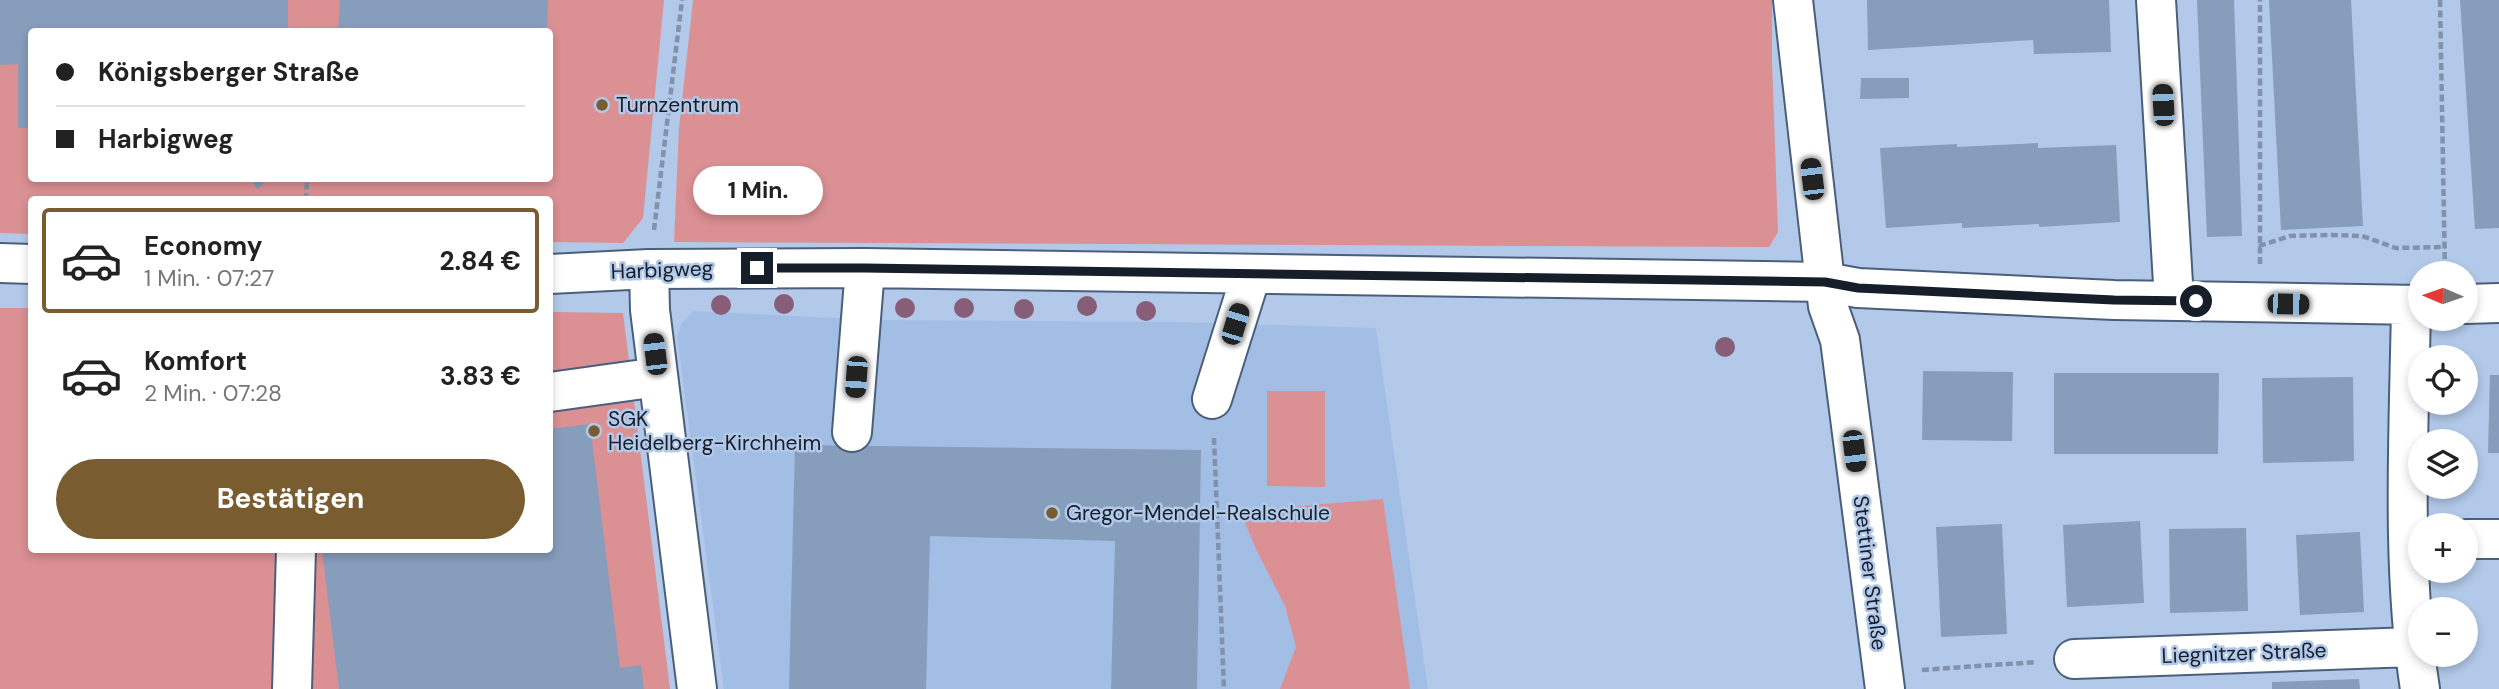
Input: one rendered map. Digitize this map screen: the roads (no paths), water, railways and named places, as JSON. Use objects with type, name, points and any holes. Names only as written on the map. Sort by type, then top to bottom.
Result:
[{"type":"street","name":"Stettiner Straße","points":[[1793,0],[1828,306],[1840,340],[1884,681]]},
{"type":"street","points":[[2156,0],[2174,300]]},
{"type":"street","points":[[0,263],[28,264]]},
{"type":"street","name":"Harbigweg","points":[[553,274],[649,269],[865,268],[1825,282],[1858,288],[2114,300],[2408,305]]},
{"type":"street","points":[[852,432],[865,268]]},
{"type":"street","points":[[649,269],[650,310],[697,689]]},
{"type":"street","points":[[1212,398],[1251,275]]},
{"type":"street","points":[[2478,304],[2499,303]]},
{"type":"street","points":[[2415,513],[2416,331]]},
{"type":"street","points":[[553,393],[658,377]]},
{"type":"street","points":[[2478,539],[2499,539]]},
{"type":"street","points":[[292,689],[296,553]]},
{"type":"street","name":"Liegnitzer Straße","points":[[2074,659],[2408,647]]},
{"type":"street","points":[[2416,667],[2420,689]]},
{"type":"place","name":"Turnzentrum","points":[[602,105]]},
{"type":"place","name":"SGK Heidelberg-Kirchheim","points":[[594,431]]},
{"type":"place","name":"Gregor-Mendel-Realschule","points":[[1052,513]]}]
